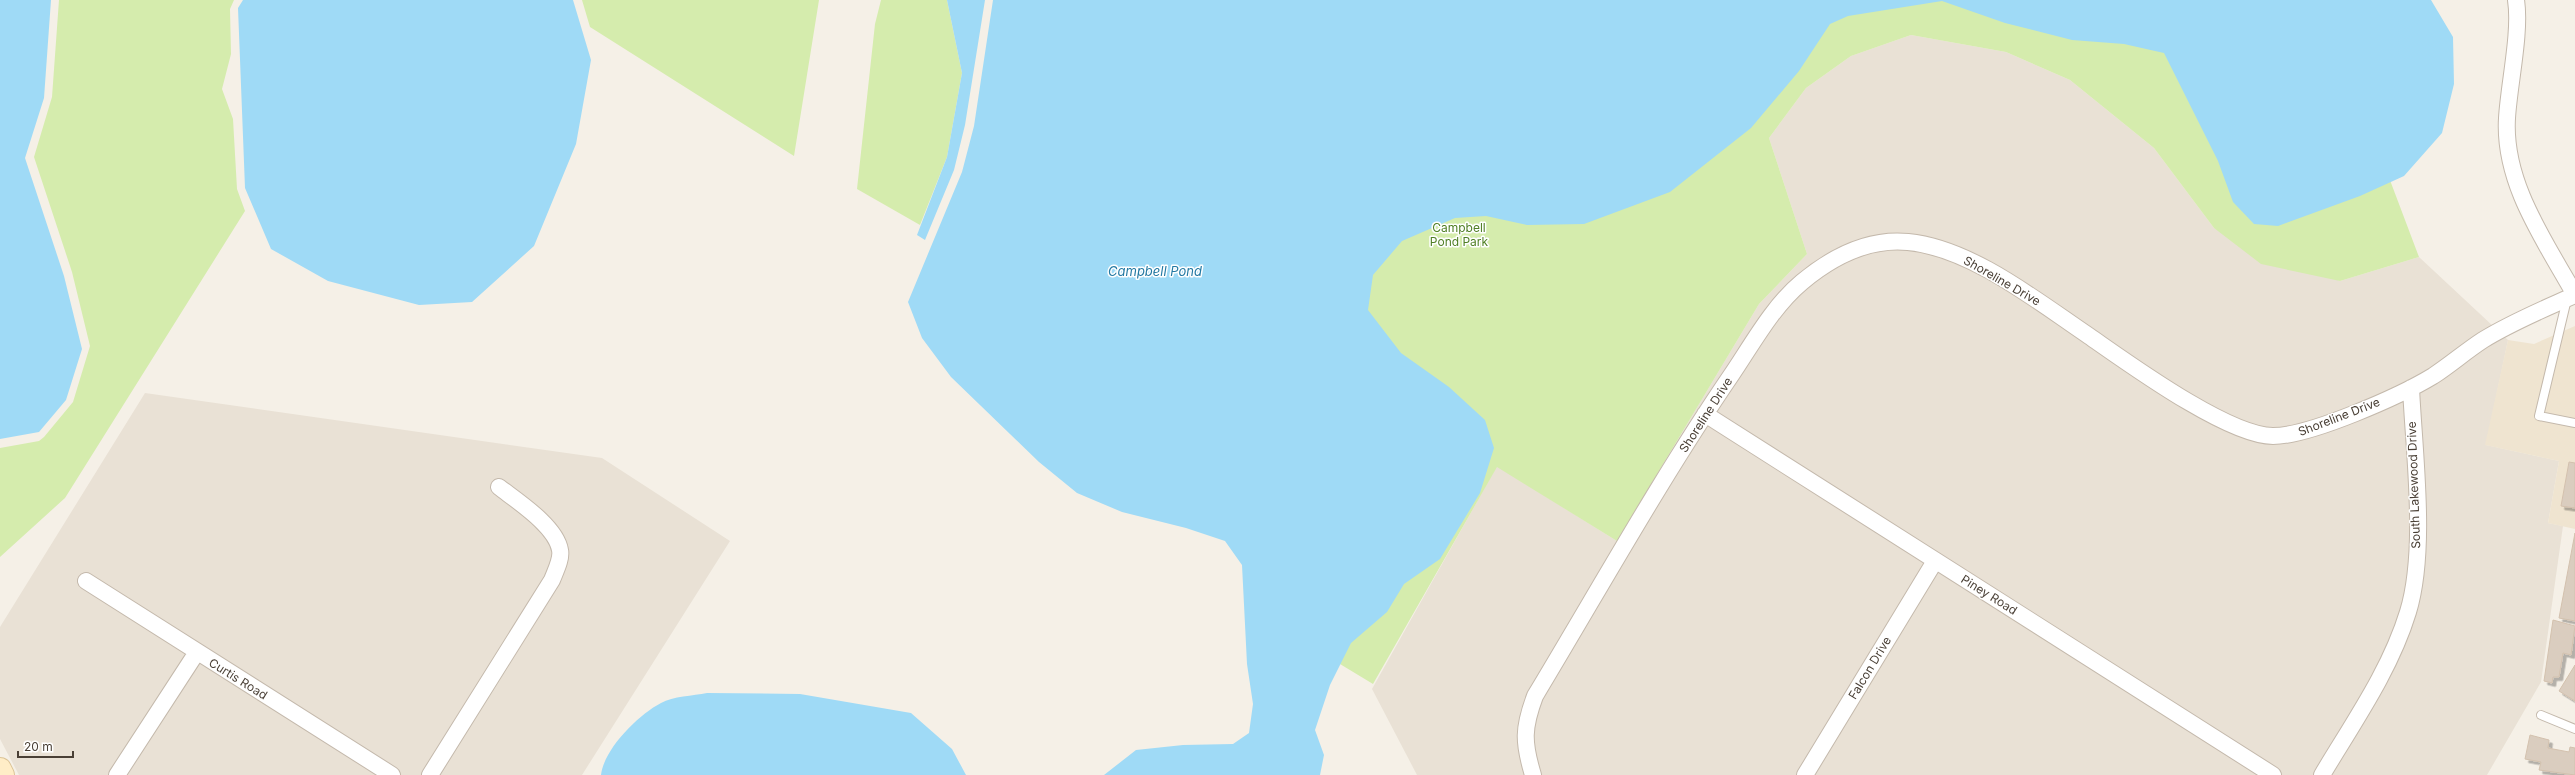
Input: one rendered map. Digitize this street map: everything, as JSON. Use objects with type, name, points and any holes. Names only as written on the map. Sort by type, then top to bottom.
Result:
[{"type":"street","points":[[2516,0],[2507,120],[2511,159],[2528,211],[2571,297]]},
{"type":"street","name":"Shoreline Drive","points":[[1533,775],[1525,748],[1526,720],[1535,696],[1705,414],[1764,327],[1801,282],[1837,257],[1862,246],[1883,242],[1906,242],[1930,245],[1959,256],[2044,306],[2122,358],[2224,422],[2256,434],[2273,436],[2306,431],[2411,388],[2518,320],[2571,297]]},
{"type":"street","name":"South Lakewood Drive","points":[[2322,775],[2380,679],[2409,610],[2418,540],[2411,388]]},
{"type":"street","name":"Piney Road","points":[[1705,414],[2273,775]]},
{"type":"street","points":[[430,775],[552,580],[557,569],[560,551],[550,531],[499,487]]},
{"type":"street","name":"Falcon Drive","points":[[1805,775],[1935,560]]},
{"type":"street","name":"Curtis Road","points":[[86,581],[392,775]]},
{"type":"street","points":[[116,775],[197,652]]},
{"type":"street","points":[[0,769],[3,775]]},
{"type":"lane","points":[[2571,297],[2539,416],[2575,423]]},
{"type":"lane","points":[[2541,715],[2575,729]]},
{"type":"shaded area","points":[[1911,35],[2006,52],[2070,80],[2154,148],[2214,228],[2340,281],[2419,257],[2508,340],[2486,445],[2559,461],[2548,523],[2563,526],[2541,682],[2487,775],[1417,775],[1372,689],[1497,466],[1617,541],[1759,304],[1807,254],[1769,138],[1806,88],[1851,56]]},
{"type":"shaded area","points":[[2575,326],[2575,529],[2548,523],[2559,461],[2485,445],[2508,340],[2534,344]]},
{"type":"shaded area","points":[[145,393],[602,458],[730,541],[582,775],[19,775],[0,739],[0,627]]},
{"type":"green space","points":[[59,0],[234,0],[230,9],[231,54],[222,89],[233,119],[237,189],[245,211],[65,498],[0,557],[0,448],[39,441],[44,437],[73,402],[90,346],[72,272],[34,157],[52,97]]},
{"type":"green space","points":[[582,0],[819,0],[794,156],[590,27]]},
{"type":"green space","points":[[881,0],[947,0],[962,73],[947,157],[920,225],[857,189],[875,24]]},
{"type":"green space","name":"Campbell Pond Park","points":[[1293,0],[2322,0],[2419,257],[2340,281],[2261,264],[2214,228],[2154,148],[2070,80],[2006,52],[1911,35],[1851,56],[1806,88],[1769,138],[1807,254],[1759,304],[1617,541],[1497,467],[1373,684],[1297,638]]},
{"type":"water","points":[[0,0],[51,0],[44,98],[25,158],[64,276],[82,349],[66,400],[39,432],[0,439]]},
{"type":"water","points":[[243,0],[573,0],[591,60],[576,144],[534,246],[472,302],[419,305],[328,281],[271,249],[245,188],[238,8]]},
{"type":"water","points":[[947,0],[985,0],[965,125],[954,170],[925,240],[917,235],[947,157],[962,73]]},
{"type":"water","name":"Campbell Pond","points":[[993,0],[2431,0],[2453,37],[2454,84],[2442,133],[2404,176],[2360,196],[2278,226],[2254,224],[2233,202],[2218,161],[2164,53],[2124,44],[2072,40],[2005,23],[1942,1],[1848,16],[1830,24],[1799,71],[1751,128],[1670,192],[1584,224],[1527,225],[1486,216],[1455,218],[1402,241],[1373,275],[1368,310],[1401,353],[1449,387],[1485,420],[1494,448],[1480,493],[1440,559],[1404,584],[1387,612],[1351,643],[1330,685],[1315,730],[1324,755],[1320,775],[1104,775],[1136,750],[1183,745],[1233,744],[1249,733],[1253,704],[1247,664],[1242,565],[1225,541],[1186,528],[1122,512],[1077,493],[1039,462],[951,377],[922,338],[908,302],[962,172],[974,126]]},
{"type":"water","points":[[707,693],[800,694],[911,713],[952,749],[966,775],[601,775],[603,765],[615,744],[633,724],[652,708],[666,701],[677,698]]},
{"type":"building","points":[[2569,462],[2575,463],[2575,508],[2561,506]]},
{"type":"building","points":[[2575,533],[2575,621],[2559,618]]},
{"type":"building","points":[[2553,620],[2575,626],[2571,655],[2563,653],[2559,677],[2553,677],[2552,683],[2544,681]]},
{"type":"building","points":[[2575,665],[2575,701],[2559,691]]},
{"type":"building","points":[[2530,735],[2549,740],[2548,748],[2569,752],[2570,747],[2575,748],[2575,775],[2539,770],[2541,762],[2525,759]]}]
